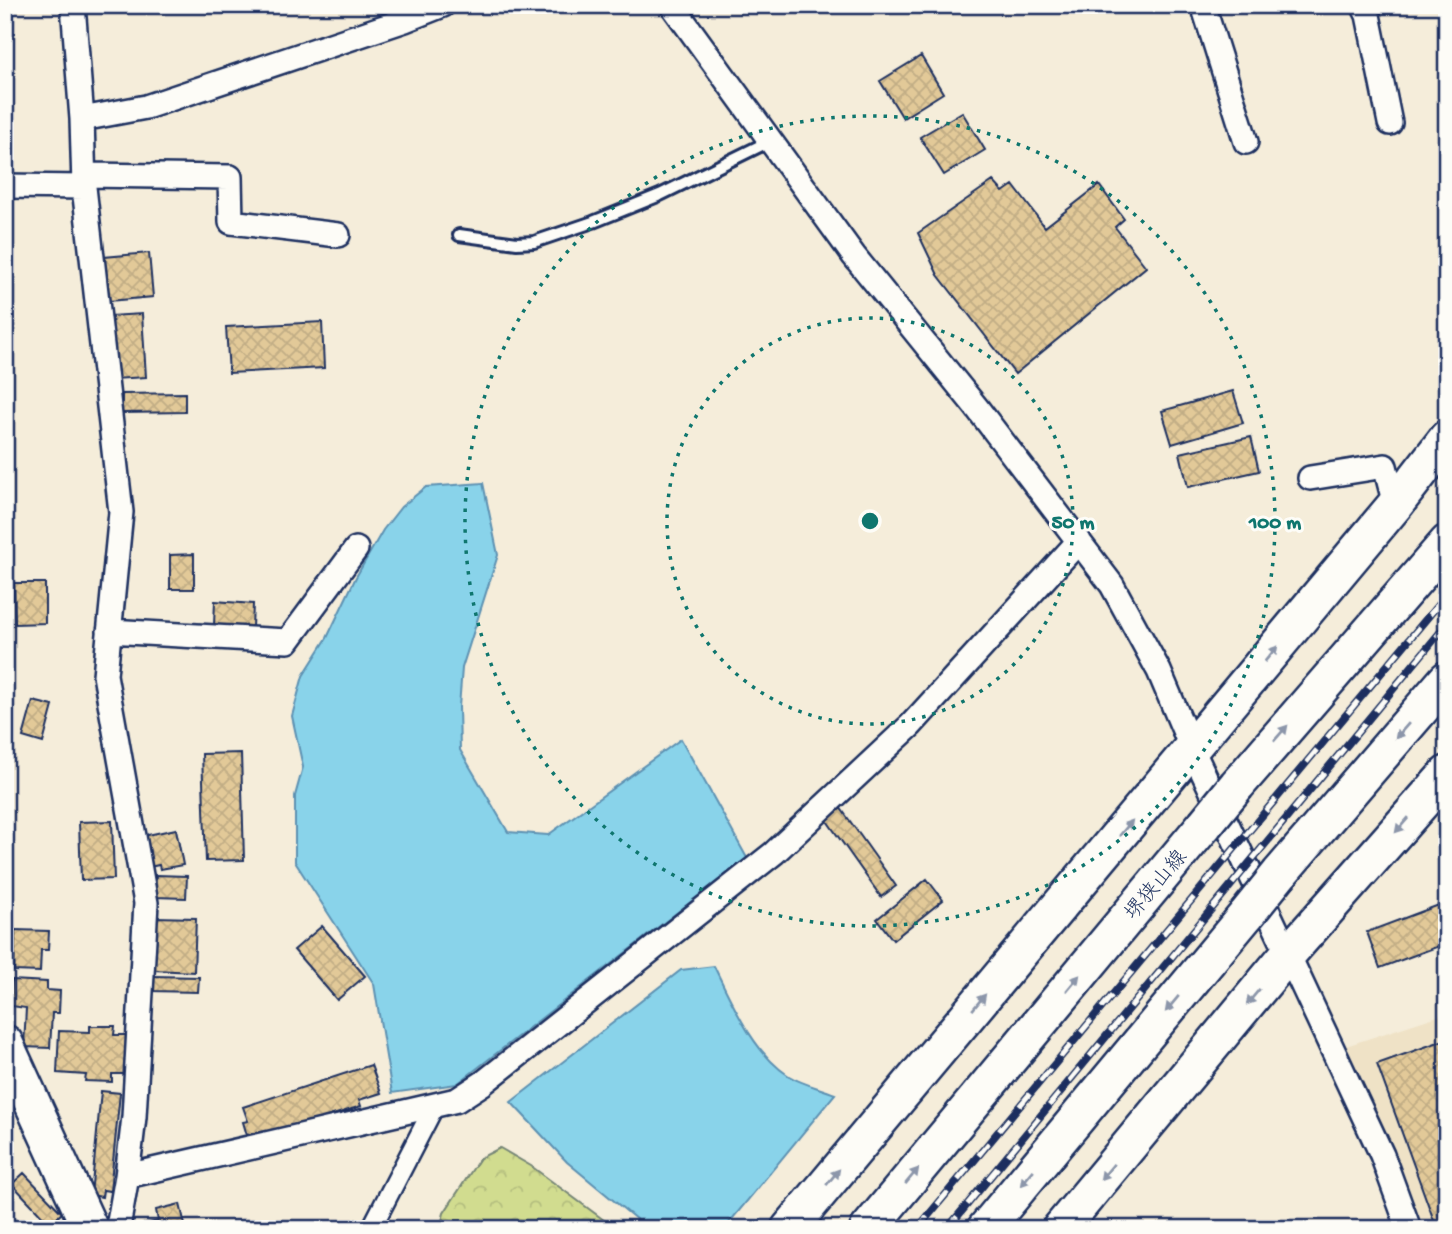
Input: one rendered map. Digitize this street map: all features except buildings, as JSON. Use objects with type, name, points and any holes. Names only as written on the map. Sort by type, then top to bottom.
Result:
[{"type":"main road","points":[[789,1229],[1395,505],[1447,438]]},
{"type":"main road","name":"堺狭山線","points":[[868,1229],[1237,785],[1447,543]]},
{"type":"main road","points":[[985,1229],[1280,873],[1447,679]]},
{"type":"main road","points":[[1060,1229],[1288,954],[1447,774]]},
{"type":"main road","points":[[5,1043],[90,1229]]},
{"type":"street","points":[[73,5],[85,181],[121,512],[105,675],[146,903],[134,1117],[127,1176],[119,1222],[115,1229]]},
{"type":"street","points":[[82,119],[146,107],[392,25],[443,5]]},
{"type":"street","points":[[673,5],[854,256],[977,408],[1112,585],[1158,671],[1382,1155],[1409,1229]]},
{"type":"street","points":[[1203,5],[1246,142]]},
{"type":"street","points":[[1363,5],[1368,15],[1390,123]]},
{"type":"street","points":[[5,186],[230,177],[231,222],[338,235]]},
{"type":"street","points":[[1310,478],[1385,466],[1395,505]]},
{"type":"street","points":[[127,1176],[457,1100],[483,1083],[774,853],[911,725],[1079,541]]},
{"type":"street","points":[[109,631],[288,641],[356,549]]},
{"type":"street","points":[[371,1229],[435,1105]]},
{"type":"lane","points":[[459,235],[517,243],[534,242],[660,195],[769,141]]},
{"type":"shaded area","points":[[1447,1013],[1447,1229],[1423,1229],[1346,1046]]},
{"type":"green space","points":[[500,1148],[531,1166],[616,1229],[440,1229],[444,1213],[480,1158]]},
{"type":"water","points":[[483,483],[498,555],[462,668],[460,750],[508,832],[548,835],[681,739],[747,858],[457,1084],[392,1093],[374,984],[295,862],[295,796],[303,767],[292,716],[303,676],[327,638],[356,577],[383,530],[401,507],[426,487]]},
{"type":"water","points":[[714,966],[745,1027],[765,1055],[789,1076],[835,1094],[724,1229],[648,1229],[567,1162],[511,1102],[681,970]]},
{"type":"railway","points":[[917,1229],[1447,594]]},
{"type":"railway","points":[[947,1229],[1447,624]]}]
